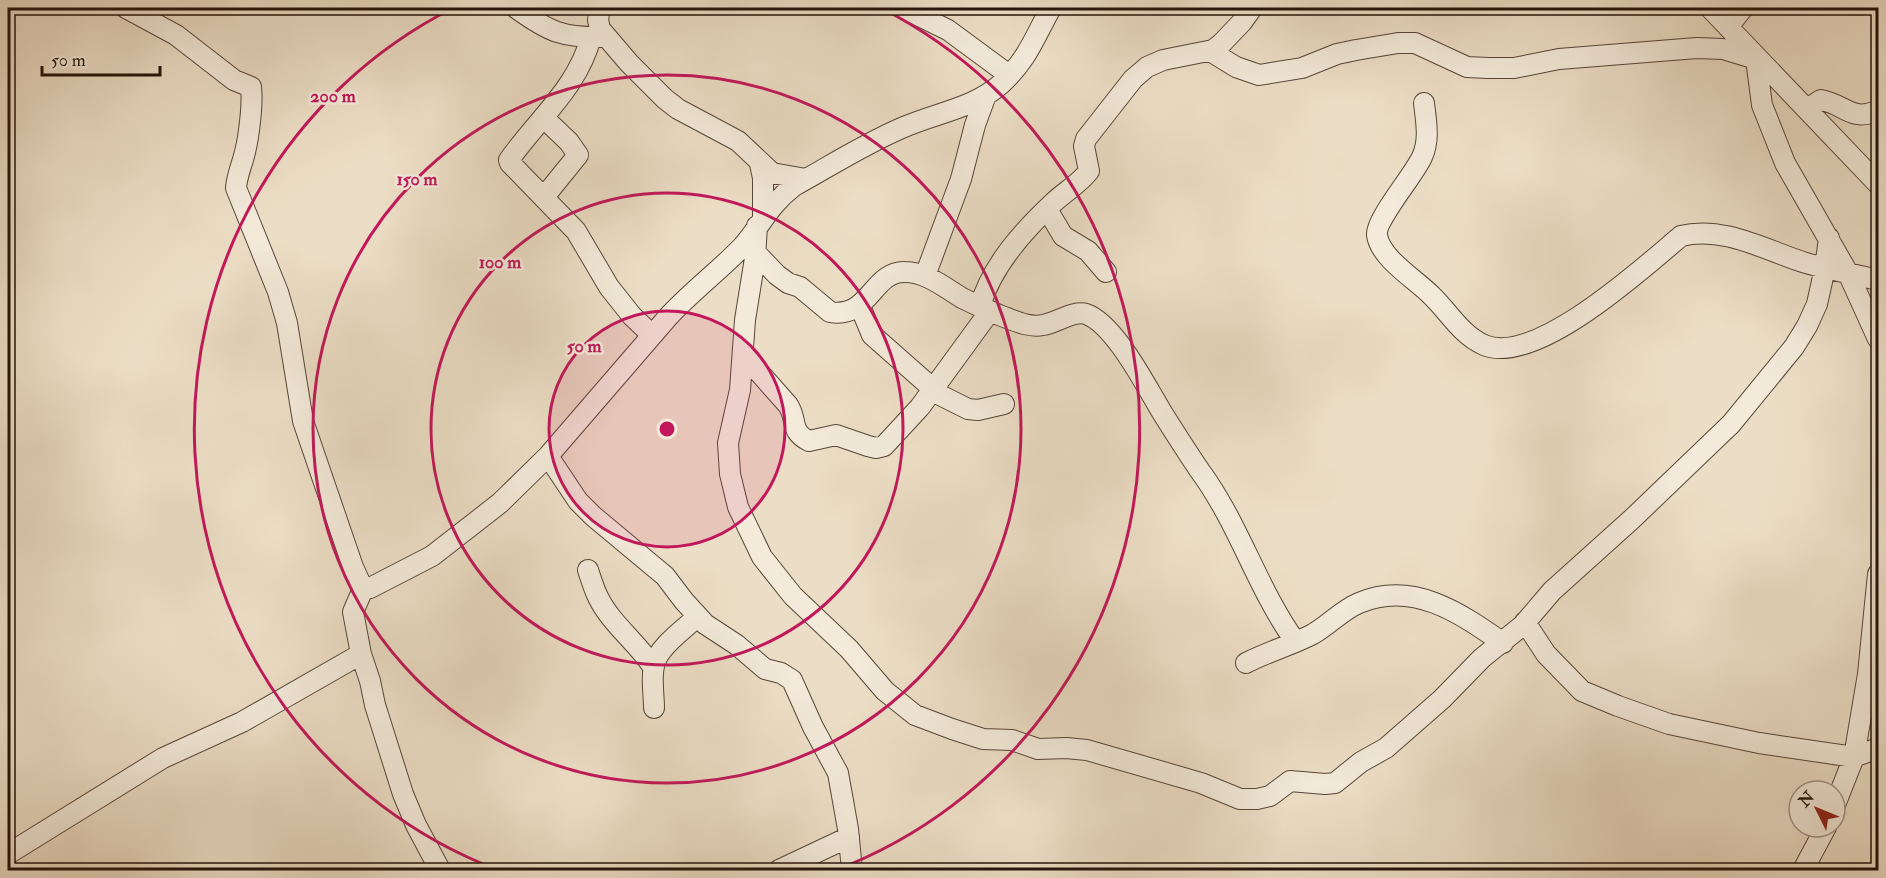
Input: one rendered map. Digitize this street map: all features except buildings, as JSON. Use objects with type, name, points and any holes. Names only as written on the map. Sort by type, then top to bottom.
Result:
[{"type":"street","points":[[126,8],[176,35],[234,80],[251,87],[248,139],[236,188],[278,292],[287,323],[303,421],[353,567],[363,589],[353,612],[361,654],[382,731],[403,794],[416,825],[440,870]]},
{"type":"street","points":[[516,8],[555,33],[580,38],[599,37],[678,109],[738,141],[772,173],[806,179]]},
{"type":"street","points":[[600,8],[599,37],[544,118],[509,160],[512,168],[576,231],[609,287],[632,316],[652,335]]},
{"type":"street","points":[[903,8],[948,30],[1009,75]]},
{"type":"street","points":[[363,589],[370,588],[432,556],[493,510],[548,456],[689,294],[731,258],[748,240],[779,198],[806,179],[904,126],[986,95],[1019,66],[1034,44],[1051,8]]},
{"type":"street","points":[[743,354],[788,405],[793,414],[795,430],[809,441],[836,435],[876,448],[884,446],[920,407],[970,341],[985,309],[986,286],[999,264],[1047,209],[1089,171],[1084,146],[1086,140],[1133,79],[1147,67],[1163,60],[1210,51],[1221,45],[1252,8]]},
{"type":"street","points":[[1710,8],[1878,184]]},
{"type":"street","points":[[1728,27],[1743,8]]},
{"type":"street","points":[[1210,51],[1236,67],[1259,75],[1302,68],[1356,50],[1398,42],[1415,43],[1467,67],[1488,68],[1514,68],[1568,58],[1697,48],[1751,52]]},
{"type":"street","points":[[1751,52],[1762,105],[1785,163],[1848,273],[1878,339]]},
{"type":"street","points":[[925,276],[961,179],[975,125],[986,95]]},
{"type":"street","points":[[1807,109],[1821,100],[1829,101],[1856,115],[1866,115],[1878,110]]},
{"type":"street","points":[[1424,103],[1427,137],[1423,156],[1401,191],[1380,218],[1377,235],[1380,245],[1392,261],[1428,292],[1468,335],[1483,344],[1495,348],[1510,348],[1562,327],[1598,304],[1681,236],[1695,232],[1722,235],[1826,268],[1878,280]]},
{"type":"street","points":[[544,118],[569,142],[578,155],[544,197]]},
{"type":"street","points":[[760,164],[763,178],[760,222],[745,320],[741,390],[728,443],[730,474],[738,507],[762,557],[793,596],[849,649],[885,691],[915,715],[983,739],[1012,740],[1038,749],[1087,750],[1201,783],[1240,799],[1270,796],[1290,781],[1335,783],[1360,762],[1386,748],[1442,699],[1482,658],[1526,622],[1552,591],[1632,519],[1731,424],[1794,347],[1817,304],[1826,268],[1829,238]]},
{"type":"street","points":[[1047,209],[1063,236],[1088,251],[1106,272]]},
{"type":"street","points":[[755,252],[777,275],[788,283],[800,287],[830,312],[850,312],[860,306],[880,283],[895,272],[906,272],[925,276],[985,309],[1024,324],[1041,326],[1074,314],[1085,314],[1098,321],[1123,348],[1212,488],[1255,568],[1265,593],[1295,641]]},
{"type":"street","points":[[860,306],[872,335],[948,401],[968,409],[978,410],[1004,404]]},
{"type":"street","points":[[548,456],[578,501],[665,576],[697,617],[737,645],[765,669],[781,673],[792,680],[813,727],[838,773],[852,870]]},
{"type":"street","points":[[588,570],[598,597],[627,637],[644,653],[653,667]]},
{"type":"street","points":[[1845,779],[1854,757],[1868,674],[1878,574]]},
{"type":"street","points":[[1245,663],[1314,633],[1358,603],[1380,597],[1424,598],[1443,605],[1503,642]]},
{"type":"street","points":[[654,708],[653,667],[656,658],[697,617]]},
{"type":"street","points":[[1526,622],[1546,654],[1582,691],[1618,706],[1669,724],[1712,735],[1854,757],[1878,748]]},
{"type":"street","points":[[8,854],[163,758],[242,722],[361,654]]},
{"type":"street","points":[[779,870],[849,837]]},
{"type":"street","points":[[1803,870],[1820,839]]}]
